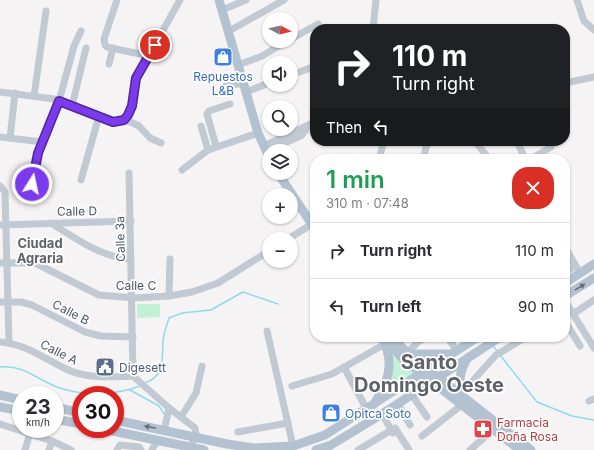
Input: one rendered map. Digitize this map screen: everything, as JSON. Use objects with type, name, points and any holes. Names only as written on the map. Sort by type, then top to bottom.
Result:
[{"type":"main road","points":[[219,0],[258,133],[263,144]]},
{"type":"main road","points":[[283,180],[310,221]]},
{"type":"main road","points":[[570,280],[594,264]]},
{"type":"main road","points":[[570,293],[594,278]]},
{"type":"main road","points":[[370,408],[385,386],[390,372],[389,354],[384,342]]},
{"type":"main road","points":[[386,342],[404,360],[426,371]]},
{"type":"main road","points":[[398,342],[426,371],[526,449]]},
{"type":"main road","points":[[124,422],[254,448],[293,446],[325,435],[370,408],[470,342]]},
{"type":"main road","points":[[316,450],[330,448],[492,342]]},
{"type":"main road","points":[[408,353],[436,355],[455,352]]},
{"type":"main road","points":[[463,400],[460,390],[460,376],[468,358]]},
{"type":"main road","points":[[436,379],[450,394]]},
{"type":"main road","points":[[411,395],[426,390],[434,390],[450,394],[463,400],[494,429],[526,449]]},
{"type":"main road","points":[[0,395],[12,398]]},
{"type":"main road","points":[[0,407],[12,409]]},
{"type":"main road","points":[[124,434],[204,450]]},
{"type":"street","points":[[116,0],[104,42],[107,47],[149,56]]},
{"type":"street","points":[[124,120],[132,106],[136,78],[180,0]]},
{"type":"street","points":[[222,10],[246,0]]},
{"type":"street","points":[[229,31],[284,0]]},
{"type":"street","points":[[374,24],[376,0]]},
{"type":"street","points":[[577,0],[584,21],[594,30]]},
{"type":"street","points":[[34,96],[46,11]]},
{"type":"street","points":[[298,35],[310,28]]},
{"type":"street","points":[[32,184],[37,157],[59,101],[71,53],[81,31]]},
{"type":"street","points":[[72,106],[86,48]]},
{"type":"street","points":[[109,64],[112,48]]},
{"type":"street","points":[[238,65],[262,56],[275,48]]},
{"type":"street","points":[[298,72],[310,68]]},
{"type":"street","points":[[570,82],[594,77]]},
{"type":"street","points":[[226,86],[245,87],[262,84]]},
{"type":"street","points":[[0,92],[15,93],[59,101],[113,122],[124,120],[139,126],[150,138],[161,143]]},
{"type":"street","points":[[10,138],[15,93]]},
{"type":"street","points":[[216,146],[207,114],[209,111],[230,104]]},
{"type":"street","points":[[81,180],[99,116]]},
{"type":"street","points":[[201,126],[208,150]]},
{"type":"street","points":[[282,144],[302,134],[310,126]]},
{"type":"street","points":[[182,170],[208,150],[216,146],[258,133]]},
{"type":"street","points":[[0,137],[43,142]]},
{"type":"street","points":[[479,146],[485,154]]},
{"type":"street","points":[[539,154],[551,147]]},
{"type":"street","name":"Calle 3a","points":[[129,173],[133,337],[136,378]]},
{"type":"street","points":[[0,186],[5,192],[3,224],[3,302],[9,343]]},
{"type":"street","name":"Calle D","points":[[3,224],[131,221]]},
{"type":"street","points":[[51,222],[84,243],[112,257],[132,259]]},
{"type":"street","points":[[298,234],[310,229]]},
{"type":"street","name":"Calle C","points":[[4,263],[35,263],[99,295],[133,298],[169,296],[192,292],[218,283],[262,255]]},
{"type":"street","points":[[570,256],[580,273]]},
{"type":"street","points":[[169,296],[170,259]]},
{"type":"street","points":[[573,314],[594,300]]},
{"type":"street","name":"Calle B","points":[[3,302],[32,305],[86,332],[101,336],[133,337]]},
{"type":"street","points":[[570,309],[594,348]]},
{"type":"street","points":[[570,329],[580,346]]},
{"type":"street","points":[[267,331],[293,446]]},
{"type":"street","name":"Calle A","points":[[0,342],[20,345],[75,373],[136,378]]},
{"type":"street","points":[[292,386],[318,379],[344,367],[379,342]]},
{"type":"street","points":[[408,353],[414,345],[420,342]]},
{"type":"street","points":[[450,342],[455,352]]},
{"type":"street","points":[[468,386],[499,353],[518,342]]},
{"type":"street","points":[[181,417],[196,393],[202,366]]},
{"type":"street","points":[[344,367],[370,408]]},
{"type":"street","points":[[136,378],[169,408],[196,428],[195,437],[189,448]]},
{"type":"street","points":[[411,395],[427,417]]},
{"type":"street","points":[[422,436],[463,400]]},
{"type":"street","points":[[398,404],[410,425]]},
{"type":"street","points":[[164,430],[169,408]]},
{"type":"street","points":[[382,414],[404,450]]},
{"type":"street","points":[[238,432],[288,423]]},
{"type":"street","points":[[0,424],[12,428]]},
{"type":"street","points":[[358,450],[391,429],[396,429],[409,450]]},
{"type":"street","points":[[470,450],[494,429]]},
{"type":"street","points":[[25,450],[29,438]]},
{"type":"street","points":[[44,438],[71,450]]},
{"type":"street","points":[[49,450],[52,441]]},
{"type":"street","points":[[152,450],[157,441]]},
{"type":"street","points":[[117,450],[120,445],[139,446],[141,450]]},
{"type":"green space","points":[[137,304],[160,304],[160,317],[137,318]]},
{"type":"green space","points":[[389,350],[416,374],[380,398]]},
{"type":"waterway","points":[[145,383],[156,376],[161,367],[164,336],[169,318],[182,313],[211,310],[243,292],[278,304]]},
{"type":"waterway","points":[[493,346],[498,352]]},
{"type":"waterway","points":[[500,355],[537,402],[572,416],[594,420]]},
{"type":"waterway","points":[[0,367],[18,368],[55,386],[82,393],[112,393],[140,386]]},
{"type":"waterway","points":[[130,390],[159,406],[164,414]]},
{"type":"place","name":"Repuestos L&B","points":[[223,57]]},
{"type":"place","name":"Digesett","points":[[105,367]]},
{"type":"place","name":"Opitca Soto","points":[[331,413]]},
{"type":"place","name":"Farmacia Doña Rosa","points":[[483,429]]},
{"type":"district","name":"Ciudad Agraria","points":[[40,250]]},
{"type":"district","name":"Santo Domingo Oeste","points":[[429,374]]},
{"type":"route","points":[[32,184],[38,153],[59,101],[113,122],[124,120],[132,106],[136,78],[155,45]]}]
